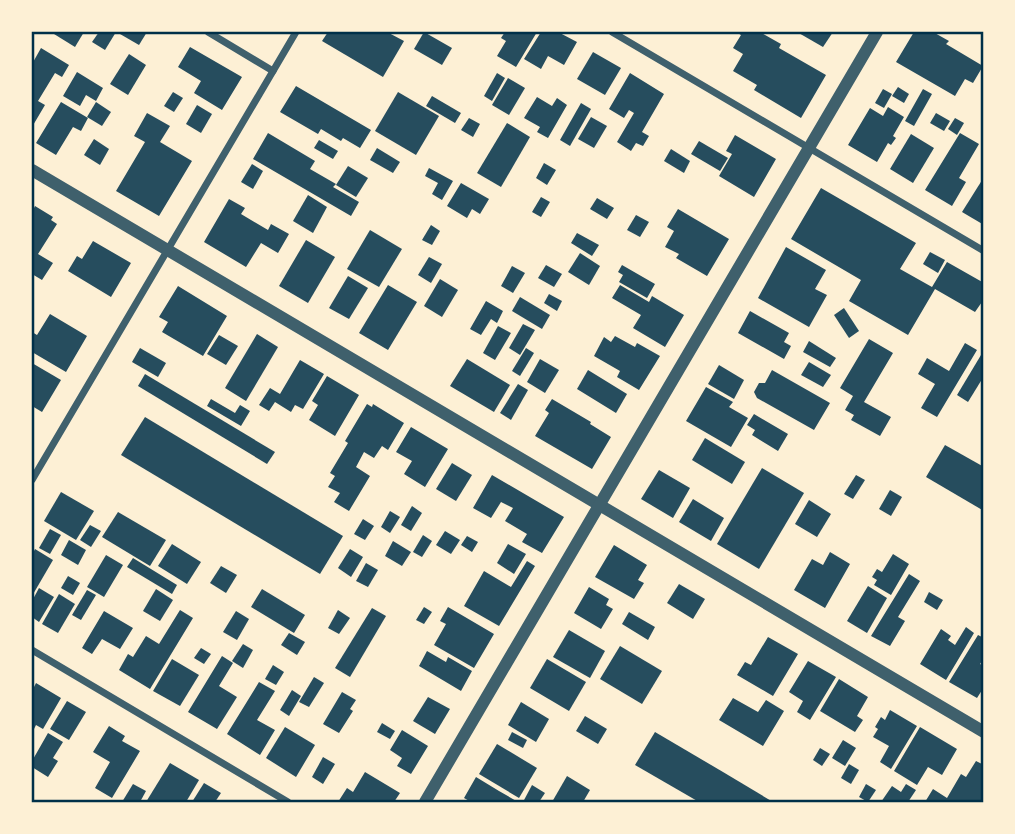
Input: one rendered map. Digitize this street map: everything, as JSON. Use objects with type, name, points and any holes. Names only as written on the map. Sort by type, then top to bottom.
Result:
[{"type":"street","points":[[208,32],[273,71]]},
{"type":"street","points":[[32,480],[296,32]]},
{"type":"street","points":[[612,32],[984,251]]},
{"type":"street","points":[[425,803],[877,32]]},
{"type":"street","points":[[32,170],[984,732]]},
{"type":"street","points":[[32,650],[288,803]]},
{"type":"building","points":[[84,32],[75,47],[54,34]]},
{"type":"building","points":[[99,32],[116,32],[105,50],[92,42]]},
{"type":"building","points":[[147,32],[139,45],[120,34]]},
{"type":"building","points":[[328,32],[387,32],[404,41],[383,77],[322,41]]},
{"type":"building","points":[[424,32],[452,48],[442,65],[414,49]]},
{"type":"building","points":[[505,32],[537,32],[516,67],[497,56],[506,41],[501,38]]},
{"type":"building","points":[[541,32],[558,32],[577,42],[564,65],[548,56],[541,69],[524,59]]},
{"type":"building","points":[[736,32],[760,32],[781,44],[779,48],[826,75],[801,118],[754,90],[757,85],[733,71],[743,54],[733,48],[741,35]]},
{"type":"building","points":[[797,32],[833,32],[823,47]]},
{"type":"building","points":[[914,32],[933,32],[949,41],[946,44],[983,66],[973,83],[965,79],[955,96],[896,62]]},
{"type":"building","points":[[190,47],[242,77],[222,110],[194,93],[201,81],[178,67]]},
{"type":"building","points":[[41,48],[69,65],[62,77],[55,73],[38,101],[45,105],[32,127],[32,64]]},
{"type":"building","points":[[593,52],[621,68],[605,95],[577,79]]},
{"type":"building","points":[[129,54],[146,65],[128,95],[110,84]]},
{"type":"building","points":[[77,72],[103,88],[96,101],[86,95],[80,106],[63,96]]},
{"type":"building","points":[[497,73],[505,78],[492,101],[484,96]]},
{"type":"building","points":[[630,73],[664,94],[642,132],[649,136],[643,146],[636,143],[631,151],[617,142],[634,113],[629,110],[624,118],[609,109]]},
{"type":"building","points":[[508,78],[525,88],[509,115],[492,105]]},
{"type":"building","points":[[296,86],[371,130],[360,148],[321,129],[318,134],[280,112]]},
{"type":"building","points":[[898,87],[909,94],[904,103],[892,96]]},
{"type":"building","points":[[883,89],[892,94],[884,108],[875,103]]},
{"type":"building","points":[[923,89],[932,94],[914,126],[905,121]]},
{"type":"building","points":[[173,92],[183,98],[174,112],[164,106]]},
{"type":"building","points":[[398,92],[439,116],[416,155],[375,131]]},
{"type":"building","points":[[432,96],[461,113],[455,123],[426,106]]},
{"type":"building","points":[[537,97],[552,106],[557,98],[567,105],[548,138],[537,132],[540,127],[524,118]]},
{"type":"building","points":[[61,102],[88,118],[81,131],[73,127],[56,155],[36,143]]},
{"type":"building","points":[[96,102],[111,112],[102,126],[87,117]]},
{"type":"building","points":[[581,103],[591,109],[570,146],[560,140]]},
{"type":"building","points":[[197,105],[212,114],[201,133],[186,124]]},
{"type":"building","points":[[888,107],[904,117],[893,136],[896,138],[891,145],[888,143],[877,162],[848,145],[870,108],[883,116]]},
{"type":"building","points":[[147,113],[170,126],[160,142],[192,161],[159,216],[116,191],[145,142],[134,136]]},
{"type":"building","points":[[936,113],[950,121],[944,131],[930,123]]},
{"type":"building","points":[[591,117],[607,126],[594,148],[578,139]]},
{"type":"building","points":[[469,118],[480,124],[473,137],[461,130]]},
{"type":"building","points":[[955,118],[964,123],[957,135],[948,129]]},
{"type":"building","points":[[507,123],[530,137],[501,187],[477,173]]},
{"type":"building","points":[[268,133],[315,161],[310,169],[359,202],[351,216],[253,159]]},
{"type":"building","points":[[960,133],[979,144],[959,178],[966,182],[952,206],[925,190]]},
{"type":"building","points":[[911,134],[934,148],[913,183],[890,169]]},
{"type":"building","points":[[735,135],[776,159],[754,197],[719,176],[732,154],[726,151]]},
{"type":"building","points":[[94,139],[109,149],[100,165],[84,155]]},
{"type":"building","points":[[319,140],[338,151],[333,159],[314,148]]},
{"type":"building","points":[[699,141],[728,158],[720,171],[691,154]]},
{"type":"building","points":[[377,148],[400,162],[393,173],[370,160]]},
{"type":"building","points":[[671,149],[690,161],[684,173],[664,161]]},
{"type":"building","points":[[544,163],[556,170],[547,185],[536,178]]},
{"type":"building","points":[[252,164],[263,171],[253,189],[241,182]]},
{"type":"building","points":[[348,166],[368,178],[356,197],[336,185]]},
{"type":"building","points":[[429,168],[453,181],[442,200],[432,194],[438,183],[425,176]]},
{"type":"building","points":[[984,177],[984,225],[962,212]]},
{"type":"building","points":[[461,183],[489,199],[480,214],[472,209],[467,218],[447,206]]},
{"type":"building","points":[[821,188],[916,243],[900,269],[932,287],[947,262],[984,283],[984,299],[975,312],[935,289],[908,335],[849,301],[861,280],[791,239]]},
{"type":"building","points":[[308,195],[327,207],[313,233],[293,221]]},
{"type":"building","points":[[541,197],[550,202],[541,217],[532,212]]},
{"type":"building","points":[[597,198],[614,208],[607,219],[590,209]]},
{"type":"building","points":[[229,199],[245,208],[241,214],[268,230],[271,224],[289,234],[278,253],[261,243],[246,267],[204,242]]},
{"type":"building","points":[[35,206],[53,217],[51,220],[57,224],[38,254],[53,263],[42,280],[32,274],[32,212]]},
{"type":"building","points":[[678,209],[729,239],[707,276],[676,258],[679,254],[665,247],[674,231],[667,227]]},
{"type":"building","points":[[636,215],[649,222],[640,237],[627,230]]},
{"type":"building","points":[[431,225],[440,231],[432,245],[422,240]]},
{"type":"building","points":[[370,230],[402,249],[379,287],[347,269]]},
{"type":"building","points":[[577,233],[599,245],[592,256],[571,243]]},
{"type":"building","points":[[306,240],[335,257],[308,303],[279,286]]},
{"type":"building","points":[[93,241],[131,263],[111,297],[68,271],[77,256],[82,259]]},
{"type":"building","points":[[786,247],[826,270],[815,289],[827,295],[809,327],[758,298]]},
{"type":"building","points":[[930,252],[945,260],[938,273],[923,264]]},
{"type":"building","points":[[580,253],[600,266],[589,285],[568,272]]},
{"type":"building","points":[[429,257],[442,264],[431,283],[418,275]]},
{"type":"building","points":[[546,265],[562,274],[554,287],[538,278]]},
{"type":"building","points":[[622,265],[655,284],[647,298],[619,282],[623,275],[618,272]]},
{"type":"building","points":[[512,266],[525,273],[513,293],[501,286]]},
{"type":"building","points":[[348,276],[368,288],[349,319],[329,308]]},
{"type":"building","points":[[440,279],[458,290],[442,317],[424,306]]},
{"type":"building","points":[[388,285],[417,302],[388,350],[359,333]]},
{"type":"building","points":[[620,285],[649,302],[652,296],[684,315],[665,347],[633,328],[641,315],[612,298]]},
{"type":"building","points":[[178,286],[227,316],[203,356],[162,332],[168,322],[159,317]]},
{"type":"building","points":[[549,294],[562,301],[557,311],[544,303]]},
{"type":"building","points":[[520,297],[550,315],[542,329],[512,311]]},
{"type":"building","points":[[486,301],[503,311],[497,323],[491,319],[481,335],[470,329]]},
{"type":"building","points":[[844,308],[859,331],[849,338],[834,315]]},
{"type":"building","points":[[750,311],[789,333],[784,342],[791,346],[784,359],[738,333]]},
{"type":"building","points":[[50,314],[87,336],[66,372],[32,352],[32,332],[37,335]]},
{"type":"building","points":[[523,324],[535,330],[520,355],[509,348]]},
{"type":"building","points":[[498,326],[511,333],[495,360],[483,353]]},
{"type":"building","points":[[257,334],[278,347],[246,401],[225,388]]},
{"type":"building","points":[[219,335],[238,346],[226,365],[207,354]]},
{"type":"building","points":[[615,336],[635,347],[637,343],[660,356],[639,390],[617,377],[620,371],[594,356],[604,337],[611,342]]},
{"type":"building","points":[[869,339],[893,353],[864,402],[891,417],[880,436],[851,420],[854,415],[845,410],[853,396],[840,388]]},
{"type":"building","points":[[809,341],[836,358],[830,367],[803,352]]},
{"type":"building","points":[[965,343],[977,350],[937,417],[921,408],[935,384],[918,374],[927,358],[949,371]]},
{"type":"building","points":[[140,348],[166,363],[158,377],[132,362]]},
{"type":"building","points":[[526,348],[534,353],[520,376],[512,371]]},
{"type":"building","points":[[984,350],[984,376],[968,402],[957,395]]},
{"type":"building","points":[[467,359],[510,385],[494,412],[450,386]]},
{"type":"building","points":[[540,359],[559,370],[545,393],[527,382]]},
{"type":"building","points":[[300,360],[324,374],[303,409],[295,405],[291,412],[275,402],[269,411],[259,405],[270,388],[280,394]]},
{"type":"building","points":[[809,362],[831,375],[823,387],[801,375]]},
{"type":"building","points":[[32,363],[61,380],[42,412],[32,406]]},
{"type":"building","points":[[719,365],[744,380],[734,399],[708,384]]},
{"type":"building","points":[[588,370],[627,394],[616,413],[577,389]]},
{"type":"building","points":[[772,370],[830,403],[814,430],[757,398],[754,392],[759,383],[765,383]]},
{"type":"building","points":[[145,374],[275,452],[267,464],[138,386]]},
{"type":"building","points":[[327,376],[359,395],[335,436],[309,420],[318,405],[312,401]]},
{"type":"building","points":[[518,384],[528,390],[511,420],[500,413]]},
{"type":"building","points":[[706,387],[733,402],[729,407],[748,418],[731,447],[686,421]]},
{"type":"building","points":[[211,399],[235,413],[240,405],[250,411],[241,426],[207,406]]},
{"type":"building","points":[[552,399],[611,437],[592,469],[535,436],[549,413],[545,410]]},
{"type":"building","points":[[367,404],[372,407],[373,404],[404,423],[388,450],[382,446],[374,458],[364,452],[356,467],[370,476],[349,511],[334,502],[340,493],[328,487],[335,476],[330,473]]},
{"type":"building","points":[[754,414],[788,434],[778,451],[752,435],[755,430],[747,425]]},
{"type":"building","points":[[145,417],[343,536],[320,574],[121,455]]},
{"type":"building","points":[[411,427],[448,449],[425,487],[404,474],[412,461],[396,452]]},
{"type":"building","points":[[705,438],[745,462],[732,484],[692,460]]},
{"type":"building","points":[[945,445],[984,467],[984,511],[926,477]]},
{"type":"building","points":[[452,463],[472,475],[456,501],[436,489]]},
{"type":"building","points":[[762,468],[804,493],[759,569],[717,544]]},
{"type":"building","points":[[659,470],[690,488],[673,518],[641,499]]},
{"type":"building","points":[[492,475],[564,517],[542,553],[522,542],[527,534],[505,521],[513,508],[501,502],[491,518],[473,508]]},
{"type":"building","points":[[856,475],[865,480],[853,499],[844,494]]},
{"type":"building","points":[[890,490],[902,497],[891,516],[879,509]]},
{"type":"building","points":[[61,492],[94,511],[76,540],[44,521]]},
{"type":"building","points":[[693,499],[724,518],[711,541],[679,522]]},
{"type":"building","points":[[809,500],[831,514],[817,537],[795,524]]},
{"type":"building","points":[[412,506],[422,513],[411,531],[401,525]]},
{"type":"building","points":[[390,511],[400,517],[390,533],[381,527]]},
{"type":"building","points":[[118,512],[166,540],[150,566],[102,537]]},
{"type":"building","points":[[363,519],[374,526],[365,540],[354,534]]},
{"type":"building","points":[[90,525],[101,531],[91,547],[80,540]]},
{"type":"building","points":[[50,529],[61,535],[50,554],[39,548]]},
{"type":"building","points":[[445,531],[460,540],[451,554],[436,545]]},
{"type":"building","points":[[423,535],[432,541],[422,557],[413,552]]},
{"type":"building","points":[[467,536],[478,542],[472,552],[461,545]]},
{"type":"building","points":[[69,540],[86,550],[78,565],[61,555]]},
{"type":"building","points":[[393,541],[411,552],[402,566],[385,556]]},
{"type":"building","points":[[172,544],[201,562],[187,584],[158,566]]},
{"type":"building","points":[[508,544],[526,554],[514,574],[497,563]]},
{"type":"building","points":[[614,545],[647,565],[638,580],[644,583],[634,599],[595,577]]},
{"type":"building","points":[[35,549],[53,560],[32,596],[32,555]]},
{"type":"building","points":[[350,549],[363,557],[351,577],[338,568]]},
{"type":"building","points":[[830,552],[850,564],[825,608],[794,590],[812,559],[823,565]]},
{"type":"building","points":[[893,554],[909,564],[891,595],[874,585],[877,580],[872,577],[877,569],[882,572]]},
{"type":"building","points":[[106,555],[123,565],[104,597],[87,587]]},
{"type":"building","points":[[133,558],[177,585],[172,594],[127,567]]},
{"type":"building","points":[[527,561],[535,566],[499,626],[464,606],[484,571],[511,587]]},
{"type":"building","points":[[366,563],[378,570],[368,587],[356,581]]},
{"type":"building","points":[[221,566],[237,575],[226,593],[210,583]]},
{"type":"building","points":[[909,574],[920,581],[898,617],[905,621],[890,646],[871,636]]},
{"type":"building","points":[[68,576],[80,583],[73,595],[61,588]]},
{"type":"building","points":[[679,584],[705,599],[693,619],[667,603]]},
{"type":"building","points":[[868,586],[887,598],[867,633],[847,621]]},
{"type":"building","points":[[589,587],[609,599],[606,605],[613,609],[601,629],[574,613]]},
{"type":"building","points":[[39,588],[54,597],[39,622],[32,617],[32,601]]},
{"type":"building","points":[[156,589],[173,600],[160,621],[143,611]]},
{"type":"building","points":[[262,589],[305,615],[294,633],[251,607]]},
{"type":"building","points":[[87,590],[96,595],[81,620],[72,615]]},
{"type":"building","points":[[929,592],[943,600],[937,610],[924,602]]},
{"type":"building","points":[[59,594],[75,604],[58,633],[42,624]]},
{"type":"building","points":[[424,607],[432,612],[424,624],[416,620]]},
{"type":"building","points":[[448,607],[494,634],[474,668],[434,645],[446,624],[440,621]]},
{"type":"building","points":[[372,608],[386,616],[350,677],[335,668]]},
{"type":"building","points":[[180,610],[193,618],[150,689],[119,670],[128,654],[133,657],[146,636],[159,644]]},
{"type":"building","points":[[338,610],[350,618],[339,634],[328,628]]},
{"type":"building","points":[[104,611],[133,628],[120,649],[102,639],[92,654],[82,648]]},
{"type":"building","points":[[236,611],[249,619],[237,640],[223,632]]},
{"type":"building","points":[[629,612],[655,627],[648,640],[622,624]]},
{"type":"building","points":[[966,627],[974,633],[946,680],[920,664],[941,629],[951,636],[948,640],[955,645]]},
{"type":"building","points":[[569,630],[605,651],[590,678],[553,657]]},
{"type":"building","points":[[289,633],[305,642],[297,655],[281,645]]},
{"type":"building","points":[[978,635],[984,638],[984,658],[980,664],[984,666],[984,687],[977,698],[949,682]]},
{"type":"building","points":[[768,637],[798,654],[773,696],[737,675],[745,662],[751,665]]},
{"type":"building","points":[[243,644],[253,650],[243,668],[232,661]]},
{"type":"building","points":[[620,646],[662,671],[642,704],[600,679]]},
{"type":"building","points":[[201,648],[211,654],[204,664],[194,658]]},
{"type":"building","points":[[427,651],[446,662],[448,657],[472,671],[461,691],[419,666]]},
{"type":"building","points":[[222,656],[233,663],[219,686],[237,697],[217,729],[188,712]]},
{"type":"building","points":[[172,659],[199,675],[180,706],[153,691]]},
{"type":"building","points":[[547,659],[586,682],[569,711],[530,688]]},
{"type":"building","points":[[808,661],[836,677],[810,720],[797,712],[803,701],[789,692]]},
{"type":"building","points":[[273,665],[284,672],[276,685],[265,679]]},
{"type":"building","points":[[314,677],[324,683],[309,707],[299,702]]},
{"type":"building","points":[[839,679],[868,697],[857,716],[863,720],[855,732],[820,711]]},
{"type":"building","points":[[259,682],[275,691],[257,720],[275,730],[260,755],[227,734]]},
{"type":"building","points":[[36,683],[61,698],[43,729],[36,725],[32,733],[32,691]]},
{"type":"building","points":[[292,690],[301,696],[289,716],[280,710]]},
{"type":"building","points":[[342,692],[356,700],[350,709],[353,711],[339,733],[323,724]]},
{"type":"building","points":[[428,697],[450,709],[435,734],[413,721]]},
{"type":"building","points":[[733,698],[758,712],[766,700],[784,711],[763,746],[719,720]]},
{"type":"building","points":[[67,701],[86,712],[69,740],[50,729]]},
{"type":"building","points":[[521,702],[549,719],[536,742],[508,725]]},
{"type":"building","points":[[890,710],[917,726],[891,769],[880,762],[889,746],[873,737],[881,717],[885,720]]},
{"type":"building","points":[[585,716],[607,729],[598,744],[576,731]]},
{"type":"building","points":[[382,723],[395,731],[390,739],[377,732]]},
{"type":"building","points":[[109,726],[125,736],[122,741],[140,751],[112,798],[95,788],[110,762],[93,752]]},
{"type":"building","points":[[285,727],[315,745],[296,777],[266,758]]},
{"type":"building","points":[[920,727],[957,749],[942,775],[928,767],[917,785],[894,771]]},
{"type":"building","points":[[402,730],[428,746],[411,774],[397,766],[402,758],[390,750]]},
{"type":"building","points":[[512,732],[527,740],[523,748],[508,740]]},
{"type":"building","points":[[655,732],[773,802],[699,802],[635,765]]},
{"type":"building","points":[[48,733],[63,742],[53,758],[58,761],[48,777],[32,767],[32,761]]},
{"type":"building","points":[[843,740],[856,748],[845,766],[832,758]]},
{"type":"building","points":[[497,744],[537,768],[519,798],[479,774]]},
{"type":"building","points":[[820,748],[830,754],[822,766],[813,760]]},
{"type":"building","points":[[323,757],[335,764],[323,784],[312,777]]},
{"type":"building","points":[[976,761],[984,765],[984,802],[925,802],[933,789],[947,798],[961,774],[966,777]]},
{"type":"building","points":[[170,763],[199,780],[186,802],[146,802]]},
{"type":"building","points":[[849,764],[859,770],[851,784],[841,778]]},
{"type":"building","points":[[365,772],[400,793],[394,802],[338,802],[347,788],[353,792]]},
{"type":"building","points":[[567,776],[590,790],[583,802],[552,802]]},
{"type":"building","points":[[476,777],[518,802],[471,802],[464,798]]},
{"type":"building","points":[[204,783],[221,793],[215,802],[192,802]]},
{"type":"building","points":[[133,784],[146,791],[140,802],[122,802]]},
{"type":"building","points":[[866,784],[876,790],[868,802],[859,797]]},
{"type":"building","points":[[906,784],[916,790],[908,802],[881,802],[892,786],[901,792]]},
{"type":"building","points":[[532,785],[545,793],[539,802],[523,802]]}]
